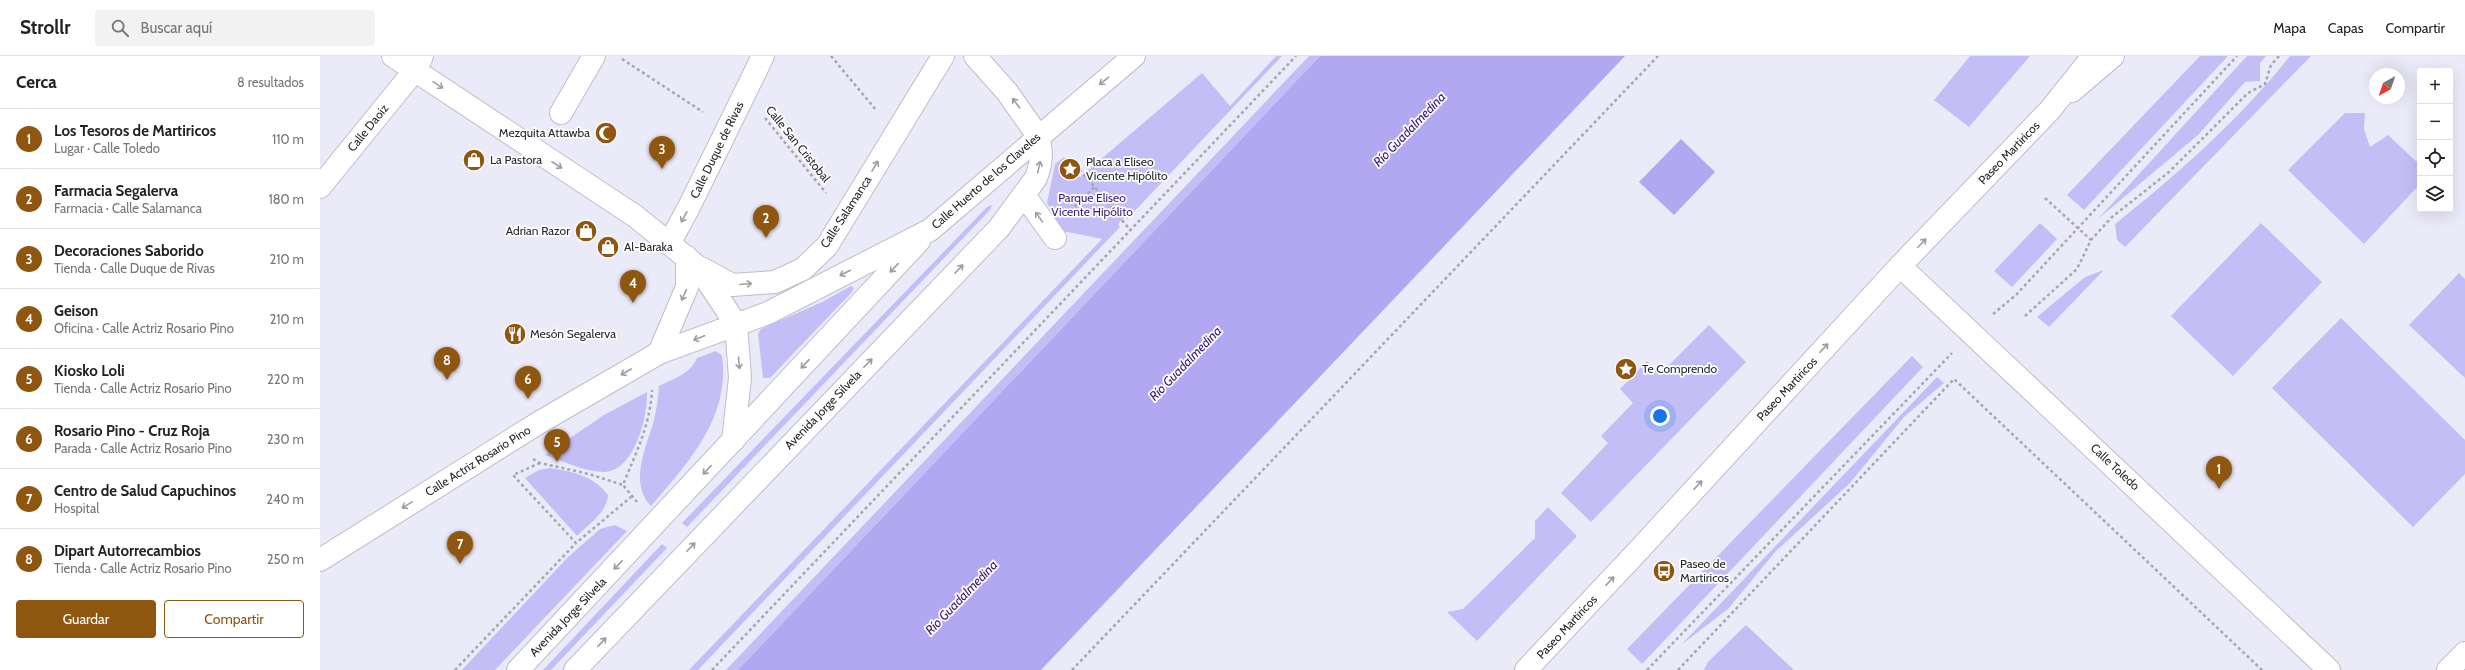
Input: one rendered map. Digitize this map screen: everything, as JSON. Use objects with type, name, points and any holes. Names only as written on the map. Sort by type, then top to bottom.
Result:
[{"type":"main road","points":[[393,56],[419,63],[635,216],[670,242],[692,262],[736,324],[740,378],[733,441]]},
{"type":"main road","points":[[561,113],[594,56]]},
{"type":"main road","name":"Calle Duque de Rivas","points":[[670,242],[689,207],[763,56]]},
{"type":"main road","name":"Calle Salamanca","points":[[692,262],[732,286],[775,282],[803,269],[827,246],[943,56]]},
{"type":"main road","points":[[975,56],[1007,92],[1038,136]]},
{"type":"main road","name":"Calle Huerto de los Claveles","points":[[736,324],[768,312],[930,230],[1038,136],[1134,56]]},
{"type":"main road","name":"Paseo Martiricos","points":[[1526,670],[1638,552],[1900,266],[2050,110],[2093,56]]},
{"type":"main road","name":"Paseo Martiricos","points":[[2050,110],[2113,56]]},
{"type":"main road","name":"Calle Daoiz","points":[[320,187],[419,63]]},
{"type":"main road","name":"Avenida Jorge Silvela","points":[[575,670],[999,228],[1024,195],[1040,168],[1042,150],[1038,136]]},
{"type":"main road","points":[[1024,195],[1055,238]]},
{"type":"main road","name":"Avenida Jorge Silvela","points":[[518,670],[930,230]]},
{"type":"main road","points":[[660,353],[687,287],[692,262]]},
{"type":"main road","name":"Calle Toledo","points":[[1900,266],[2329,670]]},
{"type":"main road","name":"Calle Actriz Rosario Pino","points":[[320,560],[534,426],[660,353],[736,324]]},
{"type":"main road","points":[[2448,670],[2465,653]]},
{"type":"path","points":[[617,56],[727,127]]},
{"type":"path","points":[[830,56],[896,134]]},
{"type":"path","points":[[712,670],[1296,56]]},
{"type":"path","points":[[1072,670],[1658,56]]},
{"type":"path","points":[[1647,670],[1972,333],[2016,295],[2237,56]]},
{"type":"path","points":[[2025,316],[2077,269],[2091,240],[2112,217],[2169,172],[2248,93],[2264,84],[2271,65],[2279,56]]},
{"type":"path","name":"Calle San Cristobal","points":[[744,93],[828,195]]},
{"type":"path","points":[[1076,165],[1131,231]]},
{"type":"path","points":[[2045,198],[2091,240]]},
{"type":"path","points":[[1678,670],[1954,379],[2262,670]]},
{"type":"path","points":[[623,486],[646,432],[651,412],[652,383]]},
{"type":"path","points":[[528,456],[540,463],[589,474],[623,486],[631,497],[641,506]]},
{"type":"path","points":[[540,463],[513,476],[576,543]]},
{"type":"path","points":[[456,670],[576,543],[631,497]]},
{"type":"green space","name":"Parque Eliseo Vicente Hipólito","points":[[1276,56],[1282,56],[1127,219],[1125,217],[1118,224],[1120,227],[698,670],[689,670],[1102,239],[1063,231],[1047,203],[1055,164],[1064,157],[1080,177],[1202,73],[1230,106]]},
{"type":"green space","points":[[1309,56],[1320,56],[738,670],[726,670]]},
{"type":"green space","points":[[1970,56],[2030,56],[1969,127],[1934,100]]},
{"type":"green space","points":[[2200,56],[2228,56],[2084,210],[2067,195]]},
{"type":"green space","points":[[2247,56],[2266,56],[2260,63],[2260,81],[2245,82],[2198,135],[2098,219]]},
{"type":"green space","points":[[2290,56],[2311,56],[2125,247],[2117,240],[2115,224],[2162,186],[2229,124],[2271,79]]},
{"type":"green space","points":[[2345,113],[2365,113],[2364,129],[2370,147],[2388,135],[2417,162],[2417,187],[2364,244],[2288,170]]},
{"type":"green space","points":[[992,205],[990,210],[687,527],[682,523],[987,207]]},
{"type":"green space","points":[[2040,223],[2057,239],[2012,287],[1994,271]]},
{"type":"green space","points":[[2261,223],[2322,282],[2233,376],[2171,316]]},
{"type":"green space","points":[[2104,270],[2049,327],[2037,317],[2085,277]]},
{"type":"green space","points":[[2459,273],[2465,279],[2465,378],[2409,325]]},
{"type":"green space","points":[[851,286],[854,288],[852,292],[770,378],[763,378],[758,334],[761,329],[822,302]]},
{"type":"green space","points":[[2341,318],[2465,440],[2465,474],[2413,527],[2272,388]]},
{"type":"green space","points":[[1709,325],[1746,362],[1591,522],[1561,493],[1608,443],[1601,436],[1633,403],[1620,389],[1647,361],[1660,374]]},
{"type":"green space","points":[[716,351],[722,356],[723,378],[720,399],[713,419],[704,438],[692,456],[651,506],[644,496],[640,475],[644,452],[655,416],[659,386],[686,372],[697,358]]},
{"type":"green space","points":[[1912,356],[1923,367],[1642,664],[1627,649]]},
{"type":"green space","points":[[1937,377],[1944,383],[1904,417],[1850,483],[1776,551],[1728,609],[1681,645]]},
{"type":"green space","points":[[647,392],[645,414],[638,441],[624,462],[615,469],[597,472],[574,466],[545,455],[604,415]]},
{"type":"green space","points":[[550,468],[575,473],[589,479],[602,488],[608,495],[607,501],[601,512],[577,536],[525,478],[539,470]]},
{"type":"green space","points":[[1548,507],[1577,536],[1477,641],[1447,612],[1463,609],[1535,538],[1535,521]]},
{"type":"green space","points":[[615,525],[627,531],[495,670],[462,670],[568,557],[600,529]]},
{"type":"green space","points":[[662,544],[667,548],[551,670],[543,670]]},
{"type":"green space","points":[[1746,625],[1794,670],[1704,670],[1708,662]]},
{"type":"water","name":"Río Guadalmedina","points":[[1320,56],[1625,56],[1041,670],[738,670]]},
{"type":"water","points":[[1681,139],[1715,172],[1674,215],[1639,182]]},
{"type":"place","name":"Mezquita Attawba","points":[[606,133]]},
{"type":"place","name":"La Pastora","points":[[474,160]]},
{"type":"place","name":"Decoraciones Saborido","points":[[662,169]]},
{"type":"place","name":"Placa a Eliseo Vicente Hipólito","points":[[1070,169]]},
{"type":"place","name":"Adrian Razor","points":[[586,231]]},
{"type":"place","name":"Farmacia Segalerva","points":[[766,238]]},
{"type":"place","name":"Al-Baraka","points":[[608,247]]},
{"type":"place","name":"Geison","points":[[633,303]]},
{"type":"place","name":"Mesón Segalerva","points":[[515,334]]},
{"type":"place","name":"Te Comprendo","points":[[1626,369]]},
{"type":"place","name":"Dipart Autorrecambios","points":[[447,380]]},
{"type":"place","name":"Rosario Pino - Cruz Roja","points":[[528,399]]},
{"type":"place","name":"Kiosko Loli","points":[[557,462]]},
{"type":"place","name":"Los Tesoros de Martiricos","points":[[2219,489]]},
{"type":"place","name":"Centro de Salud Capuchinos","points":[[460,564]]},
{"type":"place","name":"Paseo de Martiricos","points":[[1664,571]]}]
